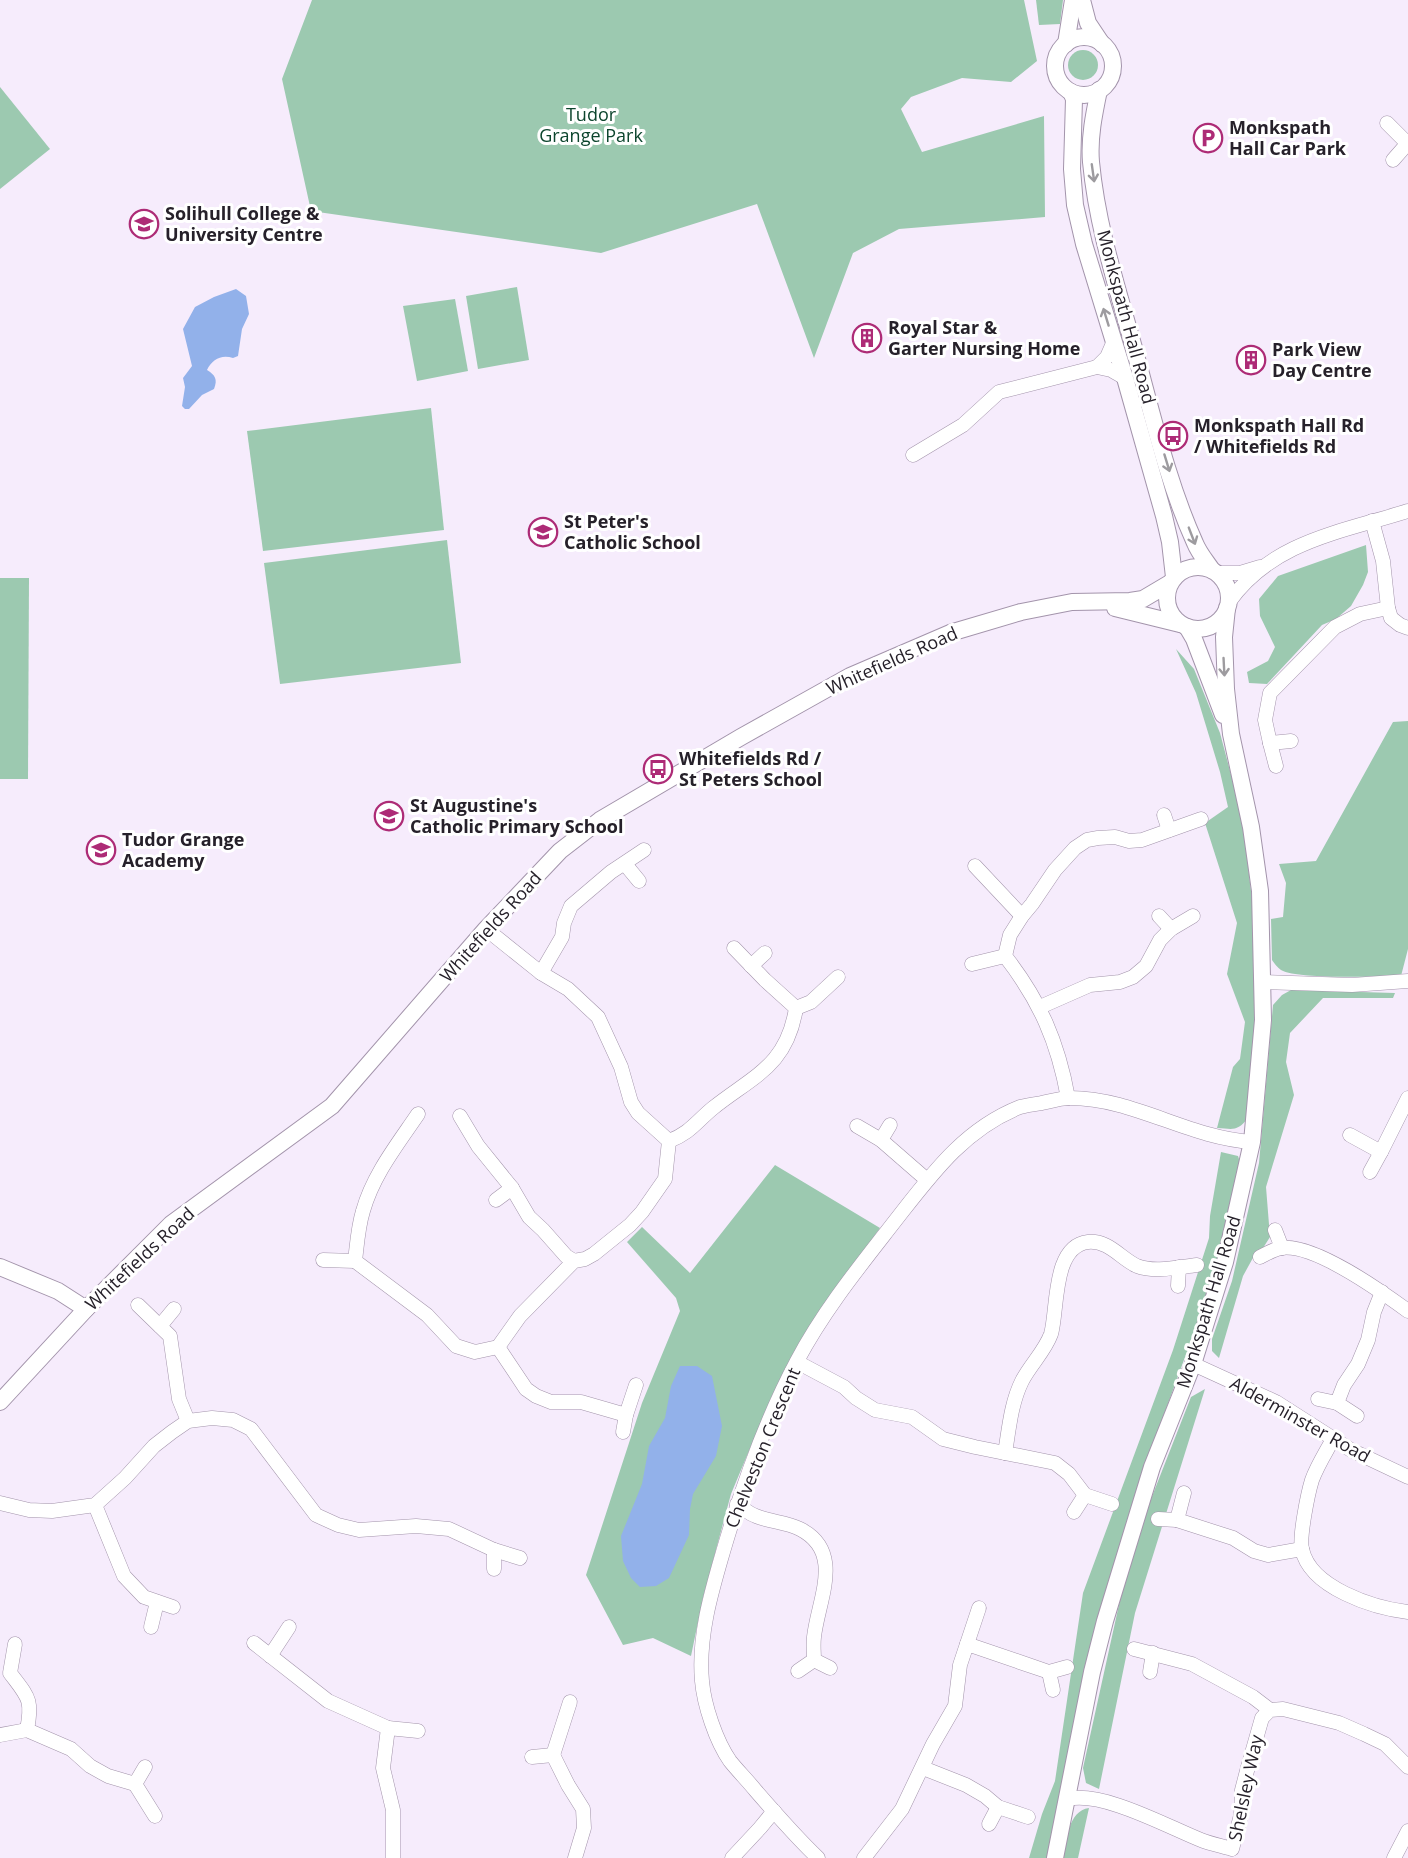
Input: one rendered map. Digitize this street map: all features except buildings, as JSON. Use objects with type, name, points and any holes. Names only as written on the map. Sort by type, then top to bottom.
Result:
[{"type":"street","points":[[1073,0],[1065,44],[1057,56],[1056,73],[1059,80],[1071,92],[1085,95],[1099,90],[1109,80],[1113,66],[1109,52],[1088,23],[1082,0]]},
{"type":"street","points":[[1065,44],[1080,38],[1095,40],[1102,44]]},
{"type":"street","name":"Monkspath Hall Road","points":[[1099,90],[1093,121],[1091,160],[1110,265],[1149,407],[1176,492],[1196,545],[1215,571]]},
{"type":"street","name":"Monkspath Hall Road","points":[[1071,92],[1074,99],[1072,169],[1075,205],[1084,244],[1164,516],[1170,542],[1172,580]]},
{"type":"street","points":[[1387,123],[1408,144],[1393,160]]},
{"type":"street","points":[[1097,367],[1107,357],[1114,341]]},
{"type":"street","points":[[913,455],[963,425],[999,392],[1097,367],[1111,370],[1125,378]]},
{"type":"street","points":[[1267,564],[1240,573],[1194,566],[1181,571],[1172,580],[1166,600],[1169,611],[1184,626],[1200,629],[1211,626],[1222,618],[1236,592],[1267,564],[1289,549],[1318,537],[1408,511]]},
{"type":"street","points":[[1372,521],[1383,561],[1391,618],[1400,625],[1408,627]]},
{"type":"street","points":[[1215,571],[1227,587],[1228,605]]},
{"type":"street","name":"Whitefields Road","points":[[0,1402],[86,1309],[171,1224],[332,1106],[486,929],[560,851],[600,820],[850,676],[950,633],[1021,612],[1081,601],[1130,601],[1143,598],[1153,594],[1172,580]]},
{"type":"street","name":"Whitefields Road","points":[[1081,601],[1135,612],[1184,626]]},
{"type":"street","name":"Monkspath Hall Road","points":[[1055,1858],[1079,1734],[1105,1621],[1152,1467],[1193,1364],[1225,1262],[1252,1142],[1259,1079],[1263,982],[1260,891],[1251,827],[1231,734],[1224,659],[1228,605]]},
{"type":"street","points":[[1276,766],[1265,720],[1270,693],[1335,627],[1360,614],[1388,608]]},
{"type":"street","name":"Monkspath Hall Road","points":[[1184,626],[1231,734]]},
{"type":"street","points":[[1270,743],[1291,741]]},
{"type":"street","points":[[1164,815],[1169,830]]},
{"type":"street","points":[[1005,956],[1010,935],[1022,916],[1055,870],[1075,848],[1088,840],[1106,837],[1129,841],[1142,840],[1202,819]]},
{"type":"street","points":[[541,973],[562,937],[564,923],[571,906],[583,894],[644,850]]},
{"type":"street","points":[[625,864],[639,881]]},
{"type":"street","points":[[975,866],[1022,916]]},
{"type":"street","points":[[1159,916],[1171,929]]},
{"type":"street","points":[[1040,1007],[1090,986],[1120,982],[1133,977],[1146,966],[1160,940],[1171,929],[1193,916]]},
{"type":"street","points":[[486,929],[541,973],[568,989],[598,1017],[621,1067],[631,1102],[638,1113],[669,1141]]},
{"type":"street","points":[[734,948],[796,1008]]},
{"type":"street","points":[[751,966],[765,953]]},
{"type":"street","points":[[972,964],[1005,956]]},
{"type":"street","points":[[1005,956],[1040,1007],[1061,1062],[1068,1098]]},
{"type":"street","points":[[796,1008],[811,1002],[838,977]]},
{"type":"street","points":[[1263,982],[1353,985],[1408,981]]},
{"type":"street","points":[[669,1141],[684,1135],[712,1109],[758,1076],[780,1053],[794,1025],[796,1008]]},
{"type":"street","name":"Chelveston Crescent","points":[[818,1858],[729,1759],[712,1723],[702,1682],[702,1641],[710,1596],[737,1504],[766,1428],[797,1362],[848,1281],[927,1180],[977,1129],[1023,1106],[1068,1098],[1094,1100],[1130,1107],[1204,1134],[1252,1142]]},
{"type":"street","points":[[1370,1172],[1408,1100]]},
{"type":"street","points":[[355,1261],[362,1213],[381,1168],[418,1114]]},
{"type":"street","points":[[460,1116],[478,1146],[512,1188],[529,1217],[566,1257],[574,1261]]},
{"type":"street","points":[[881,1140],[890,1125]]},
{"type":"street","points":[[857,1126],[881,1140],[927,1180]]},
{"type":"street","points":[[1350,1135],[1381,1152]]},
{"type":"street","points":[[323,1260],[355,1261],[427,1315],[456,1346],[475,1352],[498,1347],[520,1316],[574,1261],[594,1254],[630,1225],[642,1212],[665,1179],[669,1141]]},
{"type":"street","points":[[495,1200],[512,1188]]},
{"type":"street","points":[[1275,1230],[1282,1248]]},
{"type":"street","points":[[1005,1453],[1015,1398],[1022,1382],[1048,1341],[1058,1284],[1070,1252],[1088,1242],[1113,1249],[1136,1265],[1150,1269],[1197,1264]]},
{"type":"street","points":[[1260,1257],[1282,1248],[1328,1259],[1408,1311]]},
{"type":"street","points":[[0,1267],[58,1290],[86,1309]]},
{"type":"street","points":[[1178,1286],[1179,1267]]},
{"type":"street","points":[[1337,1403],[1344,1384],[1358,1364],[1368,1340],[1374,1312],[1382,1292]]},
{"type":"street","points":[[138,1305],[170,1336],[179,1399],[188,1421]]},
{"type":"street","points":[[160,1326],[174,1309]]},
{"type":"street","points":[[498,1347],[526,1389],[536,1396],[551,1402],[581,1402],[626,1415]]},
{"type":"street","points":[[797,1362],[844,1387],[875,1410],[912,1417],[943,1438],[975,1447],[1055,1463],[1069,1474],[1085,1495],[1112,1504]]},
{"type":"street","name":"Alderminster Road","points":[[1193,1364],[1276,1402],[1333,1439],[1374,1462],[1408,1477]]},
{"type":"street","points":[[623,1432],[636,1385]]},
{"type":"street","points":[[1318,1399],[1337,1403],[1357,1416]]},
{"type":"street","points":[[0,1503],[29,1510],[94,1505],[125,1478],[154,1446],[188,1421],[212,1418],[233,1420],[251,1429],[316,1515],[338,1525],[359,1530],[416,1526],[448,1529],[494,1550],[520,1558]]},
{"type":"street","points":[[1333,1439],[1312,1480],[1301,1537],[1302,1549],[1310,1566],[1342,1593],[1385,1610],[1408,1612]]},
{"type":"street","points":[[1177,1520],[1184,1493]]},
{"type":"street","points":[[1074,1512],[1085,1495]]},
{"type":"street","points":[[737,1504],[754,1516],[778,1521],[802,1530],[819,1544],[826,1562],[825,1585],[814,1637],[814,1660]]},
{"type":"street","points":[[94,1505],[124,1576],[144,1597],[173,1607]]},
{"type":"street","points":[[1158,1519],[1177,1520],[1233,1538],[1254,1551],[1268,1555],[1302,1549]]},
{"type":"street","points":[[494,1550],[494,1569]]},
{"type":"street","points":[[152,1627],[157,1602]]},
{"type":"street","points":[[864,1858],[902,1809],[933,1744],[955,1706],[960,1665],[979,1608]]},
{"type":"street","points":[[270,1656],[289,1627]]},
{"type":"street","points":[[254,1643],[328,1701],[388,1728],[418,1731]]},
{"type":"street","points":[[15,1644],[5,1675],[26,1694],[32,1709],[27,1730]]},
{"type":"street","points":[[967,1644],[1049,1672],[1067,1667]]},
{"type":"street","points":[[1134,1649],[1192,1664],[1253,1697],[1270,1710]]},
{"type":"street","points":[[1150,1672],[1153,1653]]},
{"type":"street","points":[[814,1660],[830,1668]]},
{"type":"street","points":[[798,1671],[814,1660]]},
{"type":"street","points":[[1049,1672],[1053,1690]]},
{"type":"street","points":[[570,1702],[554,1755],[568,1785],[583,1809],[584,1828],[575,1858]]},
{"type":"street","name":"Shelsley Way","points":[[1068,1799],[1088,1798],[1136,1812],[1231,1854],[1241,1815],[1242,1790],[1248,1767],[1262,1718],[1270,1710],[1283,1709],[1339,1723],[1385,1744],[1408,1767]]},
{"type":"street","points":[[388,1728],[383,1768],[393,1810],[393,1858]]},
{"type":"street","points":[[0,1735],[27,1730],[71,1749],[90,1766],[108,1776],[135,1784],[154,1816]]},
{"type":"street","points":[[531,1757],[554,1755]]},
{"type":"street","points":[[135,1784],[145,1767]]},
{"type":"street","points":[[923,1768],[966,1785],[998,1807],[1028,1817]]},
{"type":"street","points":[[989,1824],[998,1807]]},
{"type":"street","points":[[732,1858],[774,1811]]},
{"type":"street","points":[[1394,1858],[1408,1831]]},
{"type":"green space","name":"Tudor Grange Park","points":[[312,0],[1024,0],[1037,61],[1011,82],[962,78],[911,97],[901,109],[922,152],[1044,116],[1045,217],[899,229],[853,253],[814,358],[757,204],[601,253],[311,211],[282,79]]},
{"type":"green space","points":[[1036,0],[1063,0],[1060,24],[1039,25]]},
{"type":"green space","points":[[1083,50],[1089,51],[1097,59],[1097,71],[1089,79],[1083,80],[1077,79],[1069,71],[1068,65],[1069,59],[1077,51]]},
{"type":"green space","points":[[0,87],[50,149],[0,189]]},
{"type":"green space","points":[[517,287],[529,360],[478,369],[466,296]]},
{"type":"green space","points":[[455,299],[468,371],[417,381],[403,306]]},
{"type":"green space","points":[[431,408],[444,530],[263,551],[247,431]]},
{"type":"green space","points":[[447,540],[461,663],[280,684],[264,563]]},
{"type":"green space","points":[[1366,545],[1368,572],[1351,606],[1336,619],[1322,625],[1267,684],[1249,683],[1247,672],[1268,661],[1275,647],[1260,616],[1259,599],[1278,576]]},
{"type":"green space","points":[[0,578],[29,578],[28,779],[0,779]]},
{"type":"green space","points":[[1176,649],[1194,669],[1220,733],[1242,816],[1255,924],[1256,1005],[1248,1118],[1241,1126],[1234,1129],[1217,1128],[1233,1067],[1240,1059],[1245,1022],[1227,974],[1237,923],[1205,823],[1228,807],[1196,693]]},
{"type":"green space","points":[[1408,721],[1408,949],[1401,976],[1321,976],[1281,970],[1272,960],[1271,919],[1283,917],[1286,883],[1279,864],[1316,861],[1393,722]]},
{"type":"green space","points":[[1291,990],[1395,993],[1393,998],[1323,998],[1290,1033],[1286,1062],[1294,1095],[1266,1187],[1270,1237],[1254,1256],[1243,1276],[1219,1358],[1212,1351],[1212,1339],[1232,1281],[1259,1163],[1273,1005],[1282,995]]},
{"type":"green space","points":[[1221,1152],[1238,1156],[1241,1165],[1211,1286],[1136,1491],[1111,1574],[1048,1858],[1029,1858],[1055,1781],[1083,1593],[1173,1350],[1209,1238],[1210,1216]]},
{"type":"green space","points":[[775,1165],[880,1228],[802,1339],[771,1398],[731,1494],[703,1598],[691,1656],[653,1638],[623,1645],[586,1575],[642,1403],[680,1311],[676,1298],[627,1242],[642,1227],[690,1273]]},
{"type":"green space","points":[[1205,1389],[1135,1613],[1099,1789],[1086,1783],[1083,1768],[1120,1600],[1151,1499],[1191,1397]]},
{"type":"green space","points":[[1089,1808],[1078,1858],[1062,1858],[1073,1820],[1082,1810]]},
{"type":"water","points":[[236,289],[246,296],[249,314],[242,329],[238,356],[221,357],[212,363],[207,370],[215,378],[214,389],[202,395],[189,409],[185,409],[182,406],[185,387],[183,378],[192,366],[183,329],[195,307]]},
{"type":"water","points":[[680,1366],[697,1366],[712,1376],[722,1426],[716,1456],[693,1494],[689,1535],[669,1578],[656,1586],[640,1587],[631,1578],[623,1561],[621,1536],[642,1484],[649,1446],[665,1418],[671,1386]]},
{"type":"place","name":"Monkspath Hall Car Park","points":[[1208,138]]},
{"type":"place","name":"Solihull College & University Centre","points":[[144,224]]},
{"type":"place","name":"Royal Star & Garter Nursing Home","points":[[867,338]]},
{"type":"place","name":"Park View Day Centre","points":[[1251,360]]},
{"type":"place","name":"Monkspath Hall Rd / Whitefields Rd","points":[[1173,436]]},
{"type":"place","name":"St Peter's Catholic School","points":[[543,532]]},
{"type":"place","name":"Whitefields Rd / St Peters School","points":[[658,769]]},
{"type":"place","name":"St Augustine's Catholic Primary School","points":[[389,816]]},
{"type":"place","name":"Tudor Grange Academy","points":[[101,850]]}]
